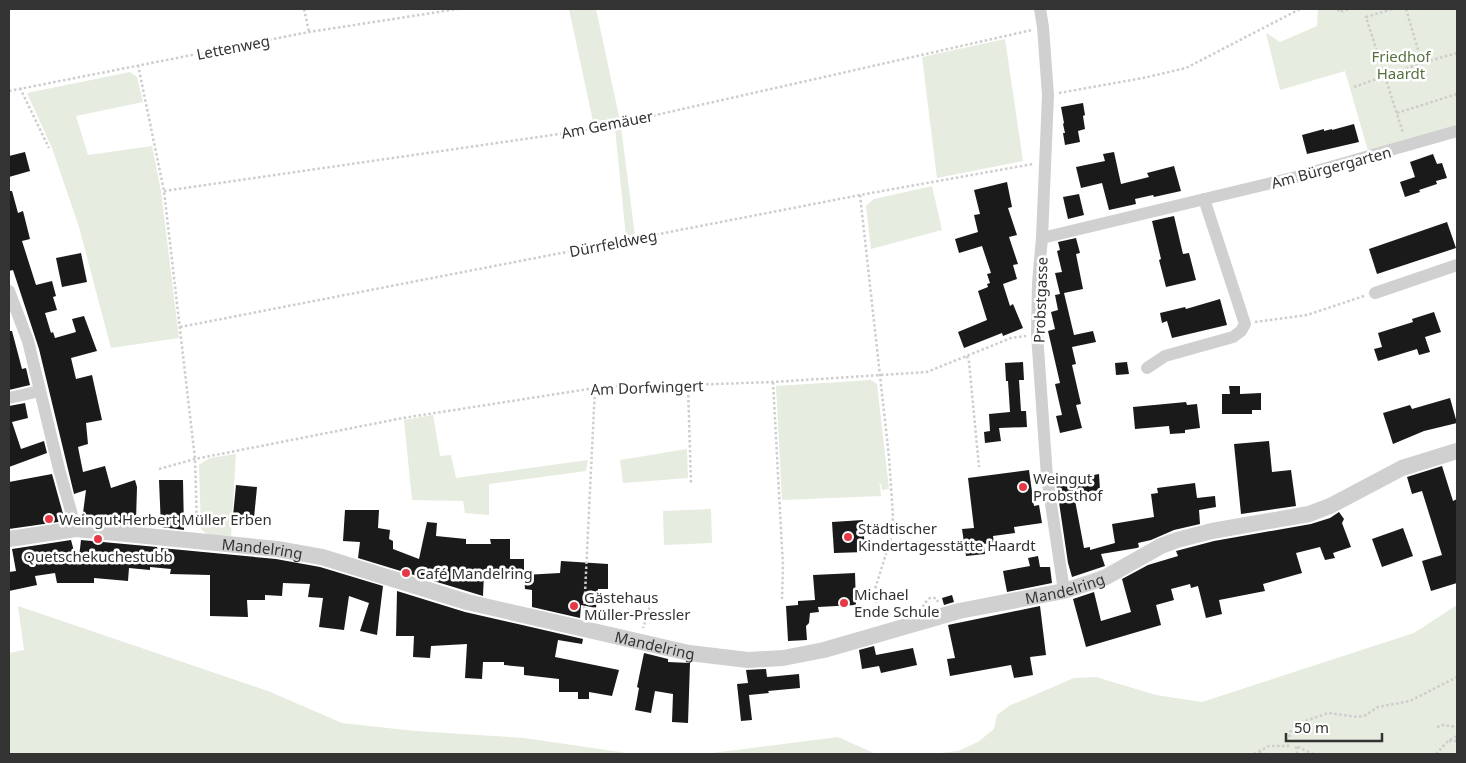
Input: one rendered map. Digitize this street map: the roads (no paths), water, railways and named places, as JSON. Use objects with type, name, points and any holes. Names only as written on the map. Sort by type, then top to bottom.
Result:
[{"type":"street","name":"Probstgasse","points":[[1040,9],[1044,27],[1048,95],[1037,334],[1047,477],[1064,591]]},
{"type":"street","name":"Am Bürgergarten","points":[[1042,238],[1292,178],[1457,131]]},
{"type":"street","points":[[1147,368],[1165,356],[1233,338],[1241,332],[1245,324],[1204,199]]},
{"type":"street","points":[[1375,293],[1457,265]]},
{"type":"street","points":[[9,291],[28,342],[58,469],[76,529]]},
{"type":"street","points":[[9,398],[40,391]]},
{"type":"street","name":"Mandelring","points":[[9,539],[76,529],[277,549],[322,557],[459,600],[689,654],[748,660],[783,658],[824,650],[959,611],[1064,591],[1106,577],[1146,554],[1177,540],[1212,531],[1309,514],[1330,506],[1402,468],[1457,451]]},
{"type":"place","name":"Weingut Probsthof","points":[[1023,487]]},
{"type":"place","name":"Weingut Herbert Müller Erben","points":[[49,519]]},
{"type":"place","name":"Städtischer Kindertagesstätte Haardt","points":[[848,537]]},
{"type":"place","name":"Quetschekuchestubb","points":[[98,539]]},
{"type":"place","name":"Café Mandelring","points":[[406,573]]},
{"type":"place","name":"Michael Ende Schule","points":[[844,603]]},
{"type":"place","name":"Gästehaus Müller-Pressler","points":[[574,606]]},
{"type":"park label","name":"Friedhof Haardt","points":[[1401,64]]}]
